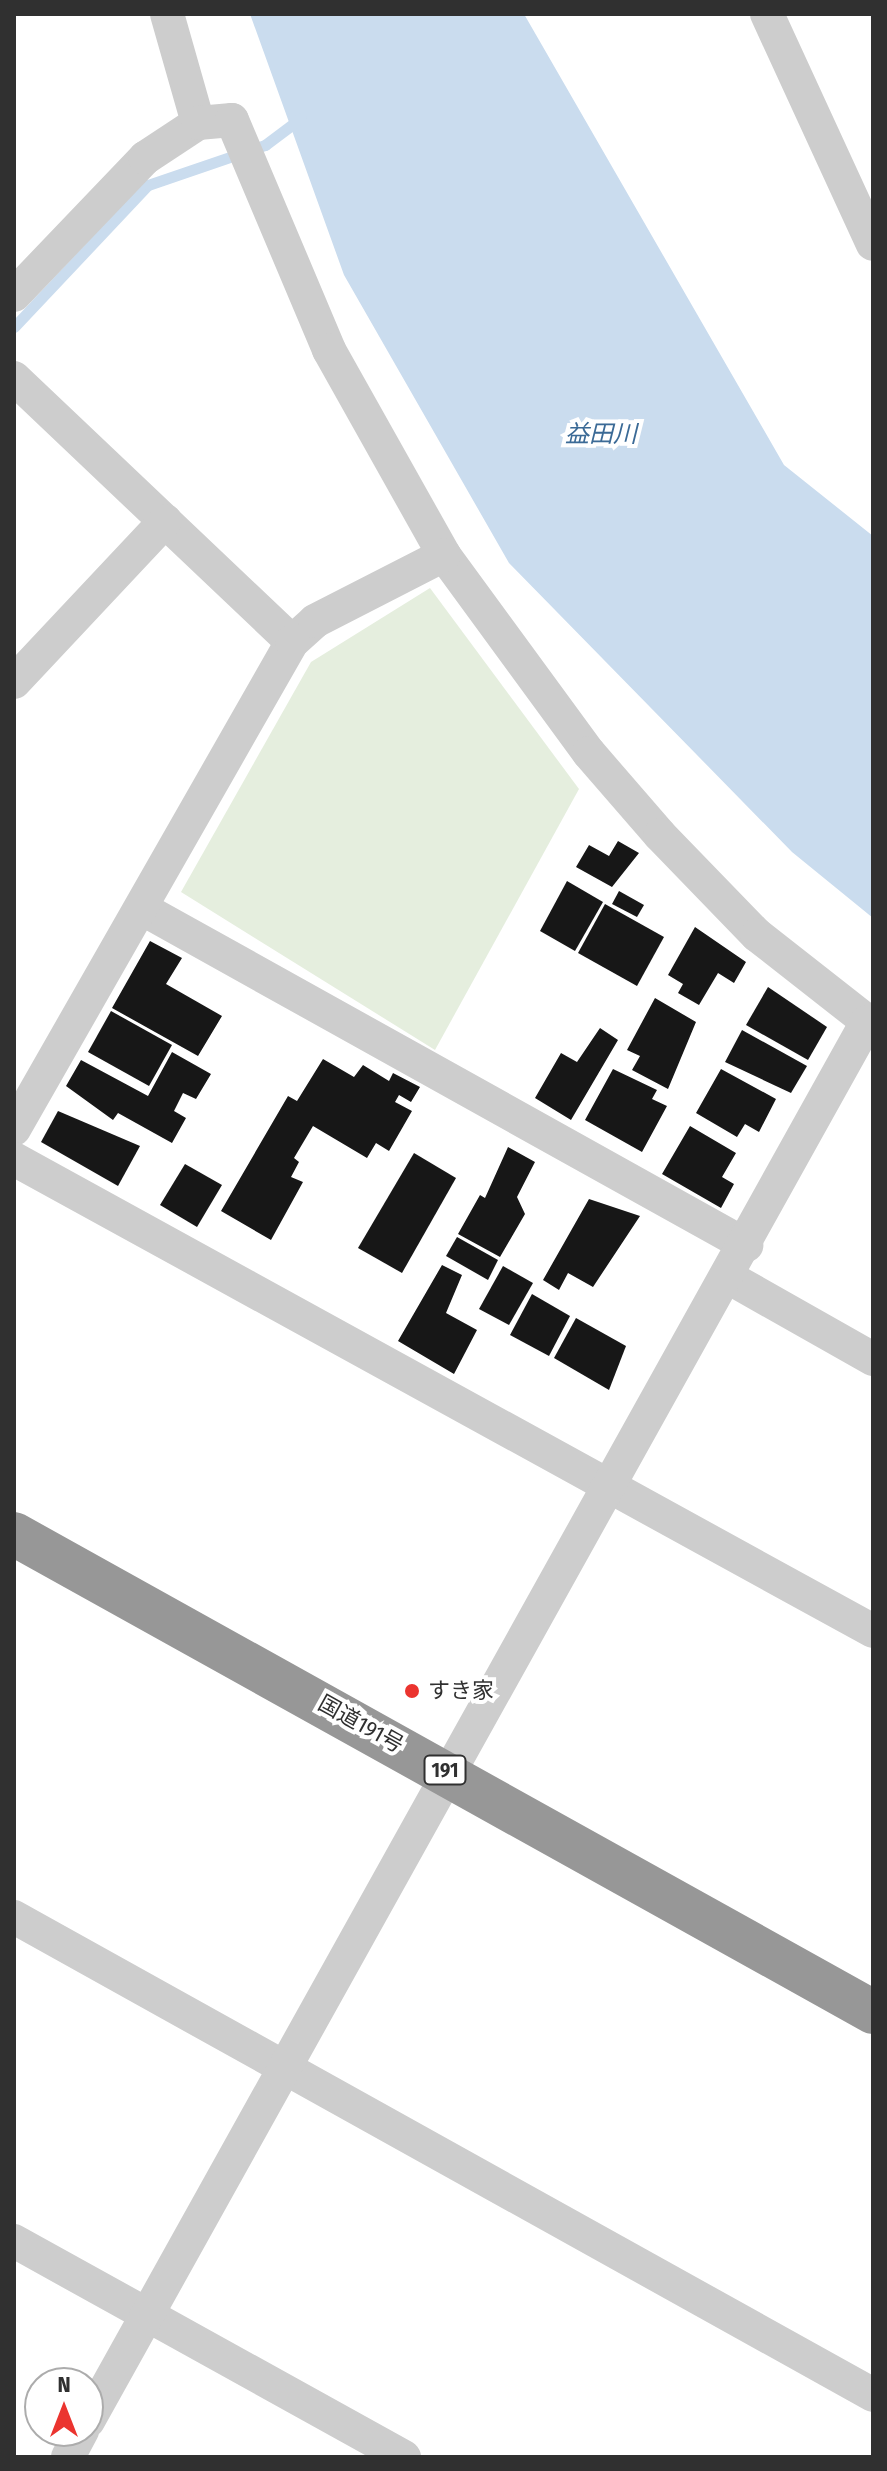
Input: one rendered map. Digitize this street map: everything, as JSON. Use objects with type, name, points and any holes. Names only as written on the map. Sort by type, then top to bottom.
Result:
[{"type":"highway","name":"国道191号","points":[[14,1534],[447,1770],[873,2012]]},
{"type":"street","points":[[167,14],[198,123]]},
{"type":"street","points":[[767,14],[873,244]]},
{"type":"street","points":[[14,295],[145,158],[198,123],[232,120],[329,350],[444,555],[589,753],[660,835],[757,935],[870,1024],[611,1489],[447,1770],[104,2392]]},
{"type":"street","points":[[14,378],[292,642]]},
{"type":"street","points":[[14,682],[165,521]]},
{"type":"street","points":[[14,1129],[292,642],[315,621],[444,555]]},
{"type":"street","points":[[141,908],[746,1245]]},
{"type":"street","points":[[14,1159],[873,1631]]},
{"type":"street","points":[[728,1277],[873,1359]]},
{"type":"street","points":[[14,1917],[873,2395]]},
{"type":"street","points":[[14,2241],[145,2317],[404,2457]]},
{"type":"green space","points":[[430,588],[579,789],[435,1050],[181,892],[311,662]]},
{"type":"water","name":"益田川","points":[[250,14],[524,14],[784,465],[873,536],[873,918],[792,852],[509,563],[344,275]]},
{"type":"building","points":[[618,841],[639,853],[612,887],[576,867],[589,845],[609,856]]},
{"type":"building","points":[[567,881],[603,902],[575,951],[540,931]]},
{"type":"building","points":[[619,891],[644,905],[637,917],[612,904]]},
{"type":"building","points":[[605,904],[664,937],[637,986],[578,953]]},
{"type":"building","points":[[695,927],[746,962],[734,983],[718,973],[699,1005],[678,993],[683,984],[668,975]]},
{"type":"building","points":[[150,941],[182,958],[166,984],[222,1016],[198,1056],[112,1008]]},
{"type":"building","points":[[768,987],[827,1027],[808,1060],[746,1025]]},
{"type":"building","points":[[655,998],[696,1022],[668,1089],[632,1070],[640,1056],[627,1050]]},
{"type":"building","points":[[111,1011],[172,1045],[149,1086],[88,1052]]},
{"type":"building","points":[[600,1028],[618,1040],[571,1120],[535,1098],[561,1053],[577,1062]]},
{"type":"building","points":[[742,1030],[807,1066],[791,1093],[725,1062]]},
{"type":"building","points":[[172,1052],[211,1074],[196,1099],[183,1093],[174,1111],[186,1118],[172,1143],[118,1113],[113,1120],[66,1086],[81,1060],[148,1096]]},
{"type":"building","points":[[323,1059],[354,1077],[363,1065],[389,1081],[393,1073],[420,1087],[411,1102],[399,1095],[395,1102],[412,1111],[389,1151],[376,1143],[367,1158],[313,1126],[294,1158],[299,1162],[291,1177],[303,1182],[271,1240],[221,1211],[288,1096],[297,1101]]},
{"type":"building","points":[[613,1069],[657,1090],[652,1099],[667,1106],[642,1152],[585,1120]]},
{"type":"building","points":[[721,1069],[776,1099],[759,1132],[745,1124],[737,1137],[696,1113]]},
{"type":"building","points":[[58,1111],[140,1146],[118,1186],[41,1142]]},
{"type":"building","points":[[690,1126],[736,1153],[722,1177],[734,1184],[721,1208],[662,1174]]},
{"type":"building","points":[[508,1147],[535,1162],[517,1197],[525,1214],[500,1257],[458,1234],[480,1195],[485,1198]]},
{"type":"building","points":[[414,1153],[456,1178],[402,1273],[358,1248]]},
{"type":"building","points":[[185,1164],[222,1185],[197,1227],[160,1205]]},
{"type":"building","points":[[589,1199],[640,1216],[593,1287],[568,1273],[559,1290],[543,1280]]},
{"type":"building","points":[[457,1237],[498,1260],[488,1280],[446,1256]]},
{"type":"building","points":[[442,1265],[462,1275],[446,1313],[477,1330],[454,1374],[398,1341]]},
{"type":"building","points":[[503,1266],[533,1283],[509,1325],[479,1309]]},
{"type":"building","points":[[532,1294],[570,1316],[549,1356],[510,1335]]},
{"type":"building","points":[[576,1318],[626,1346],[609,1390],[554,1358]]},
{"type":"waterway","points":[[14,327],[148,185],[265,145],[301,118]]},
{"type":"place","name":"すき家","points":[[412,1691]]}]
